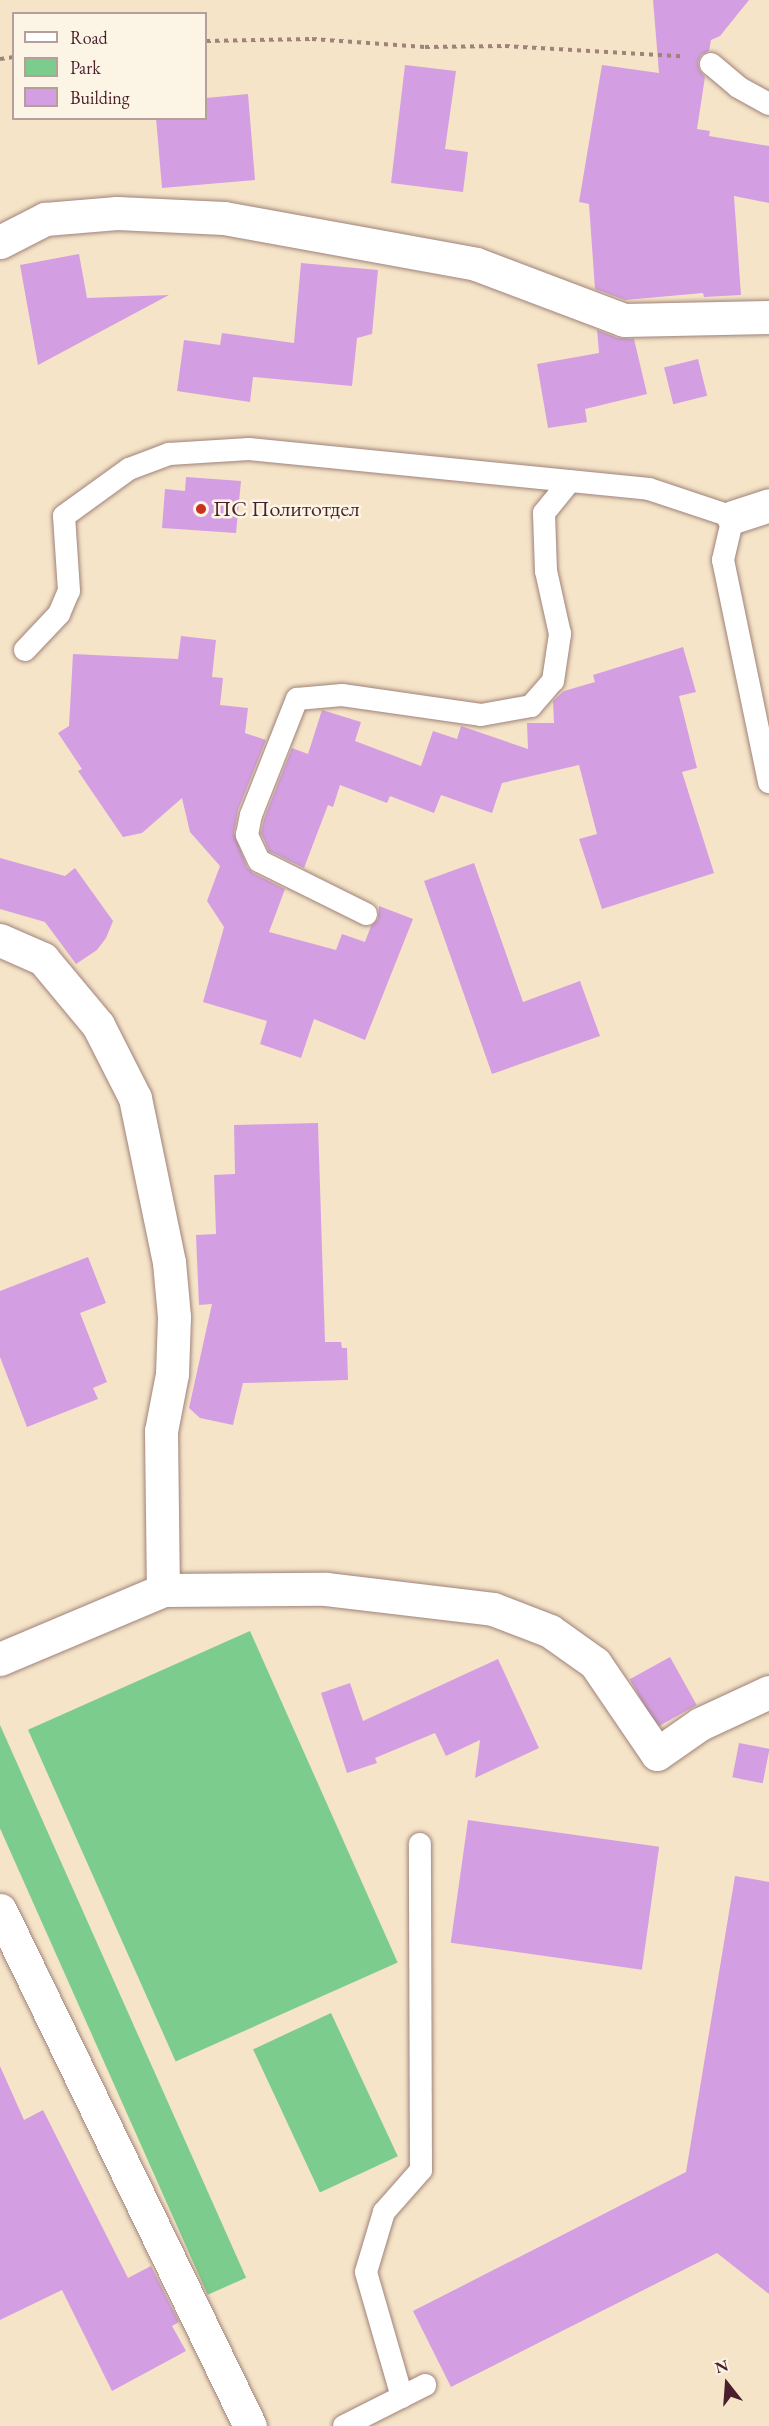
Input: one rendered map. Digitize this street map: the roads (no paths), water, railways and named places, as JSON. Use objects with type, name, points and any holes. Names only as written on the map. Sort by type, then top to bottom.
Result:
[{"type":"street","points":[[0,242],[45,219],[117,213],[224,218],[476,264],[624,320],[769,317]]},
{"type":"street","points":[[733,517],[769,505]]},
{"type":"street","points":[[0,940],[43,959],[98,1025],[135,1098],[169,1262],[174,1317],[172,1374],[161,1431],[163,1590]]},
{"type":"street","points":[[0,1659],[163,1590],[326,1589],[493,1609],[550,1631],[595,1663],[657,1754],[700,1724],[769,1692]]},
{"type":"street","points":[[0,1910],[250,2426]]},
{"type":"lane","points":[[711,64],[738,87],[769,104]]},
{"type":"lane","points":[[25,650],[59,614],[69,591],[63,516],[129,469],[169,454],[249,449],[649,489],[733,517],[723,560],[769,782]]},
{"type":"lane","points":[[366,914],[259,861],[247,835],[251,815],[297,699],[342,695],[481,715],[531,706],[553,681],[560,634],[546,571],[544,513],[570,481]]},
{"type":"lane","points":[[402,2397],[366,2272],[384,2212],[422,2170],[420,1844]]},
{"type":"lane","points":[[344,2426],[425,2385]]},
{"type":"place","name":"ПС Политотдел","points":[[201,509]]}]
